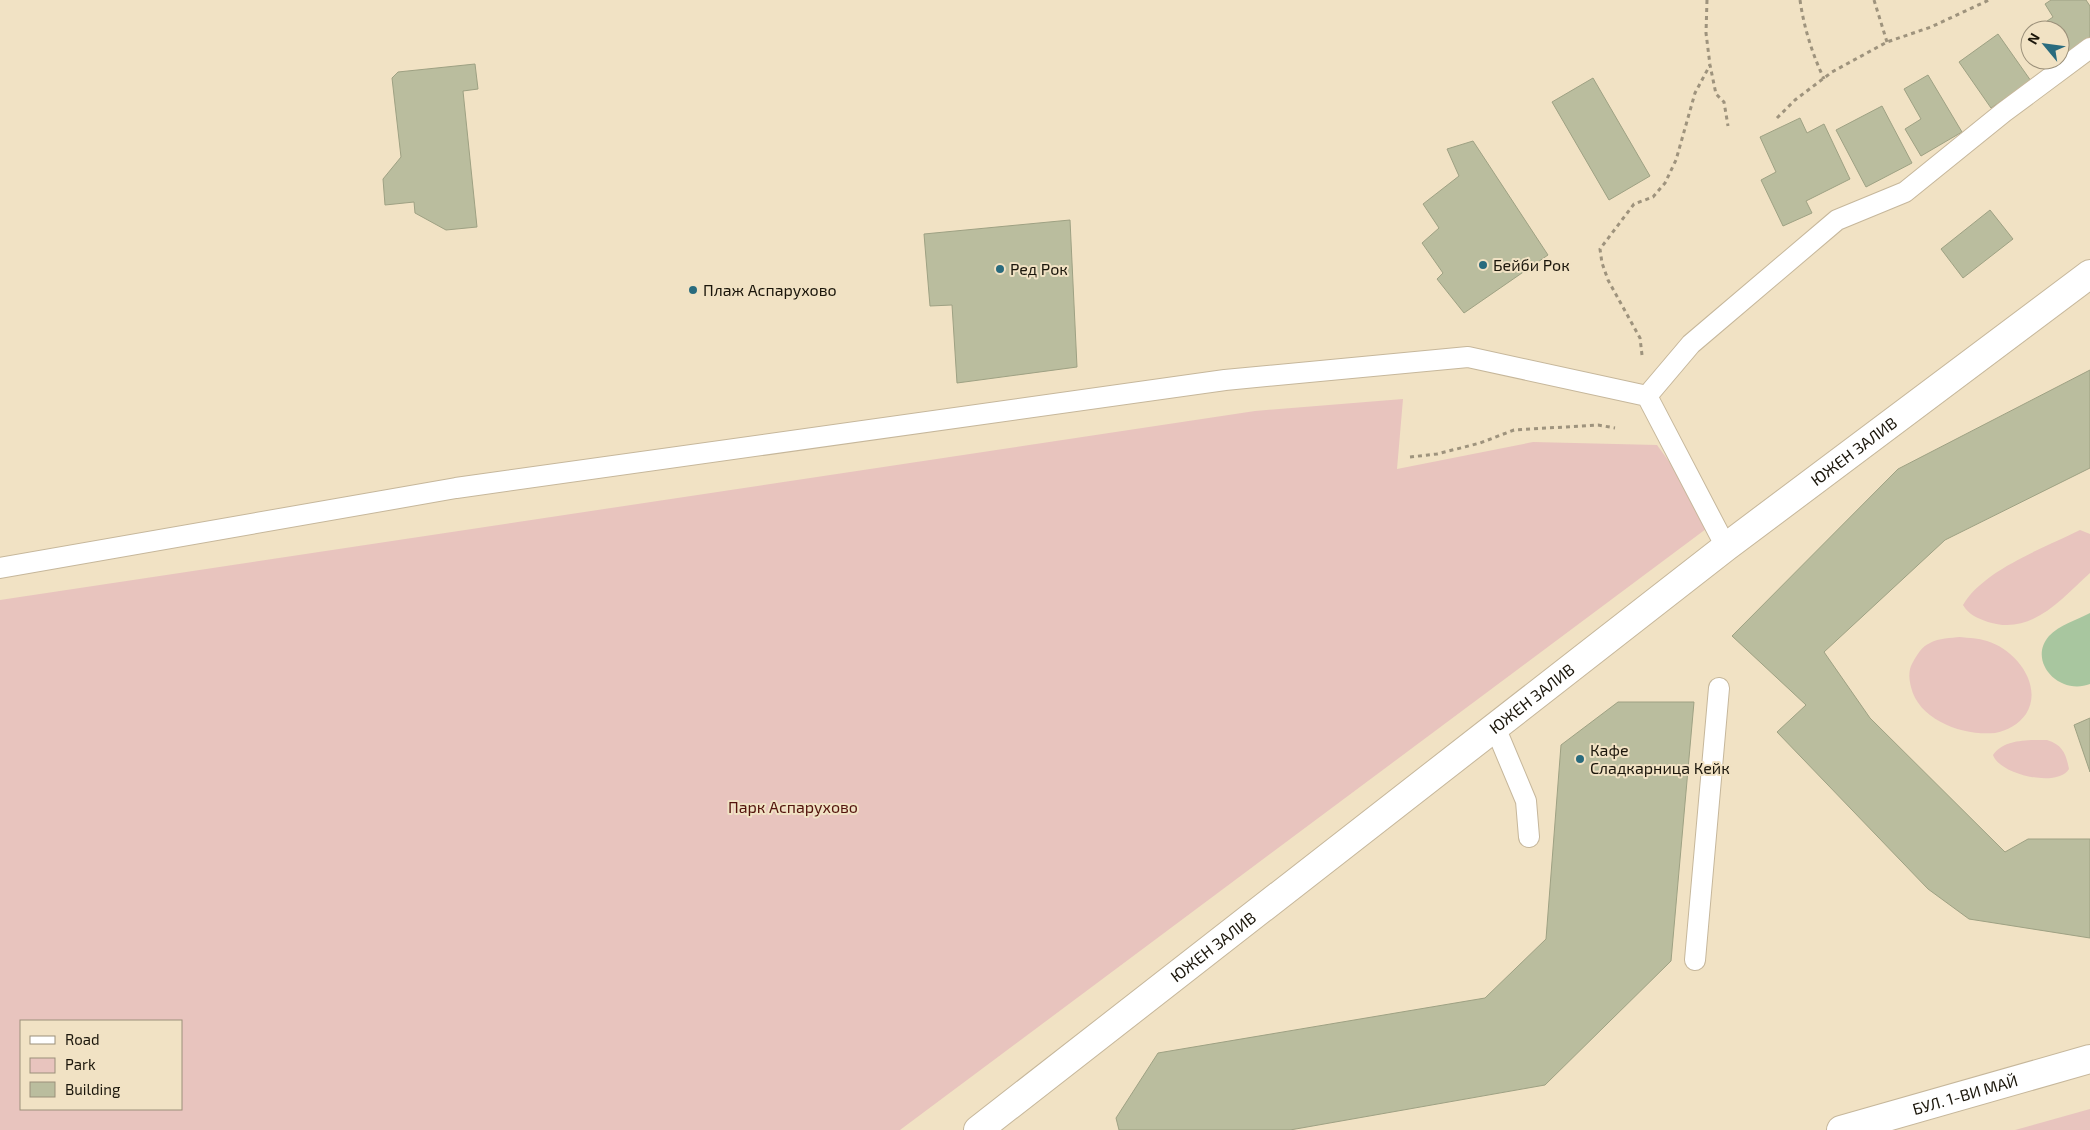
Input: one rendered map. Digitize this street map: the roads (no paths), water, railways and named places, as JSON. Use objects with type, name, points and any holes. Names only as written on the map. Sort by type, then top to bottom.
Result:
[{"type":"street","name":"ЮЖЕН ЗАЛИВ","points":[[978,1130],[1726,547],[2090,274]]},
{"type":"street","name":"БУЛ. 1-ВИ МАЙ","points":[[1840,1130],[2090,1059]]},
{"type":"lane","points":[[1647,396],[1691,344],[1837,220],[1905,192],[2004,112],[2090,48]]},
{"type":"lane","points":[[0,568],[456,488],[1226,380],[1468,357],[1647,396]]},
{"type":"lane","points":[[1647,396],[1726,547]]},
{"type":"lane","points":[[1695,960],[1719,688]]},
{"type":"lane","points":[[1495,728],[1526,801],[1529,837]]},
{"type":"place","name":"Бейби Рок","points":[[1483,265]]},
{"type":"place","name":"Ред Рок","points":[[1000,269]]},
{"type":"place","name":"Плаж Аспарухово","points":[[693,290]]},
{"type":"place","name":"Кафе Сладкарница Кейк","points":[[1580,759]]},
{"type":"park label","name":"Парк Аспарухово","points":[[793,807]]}]
